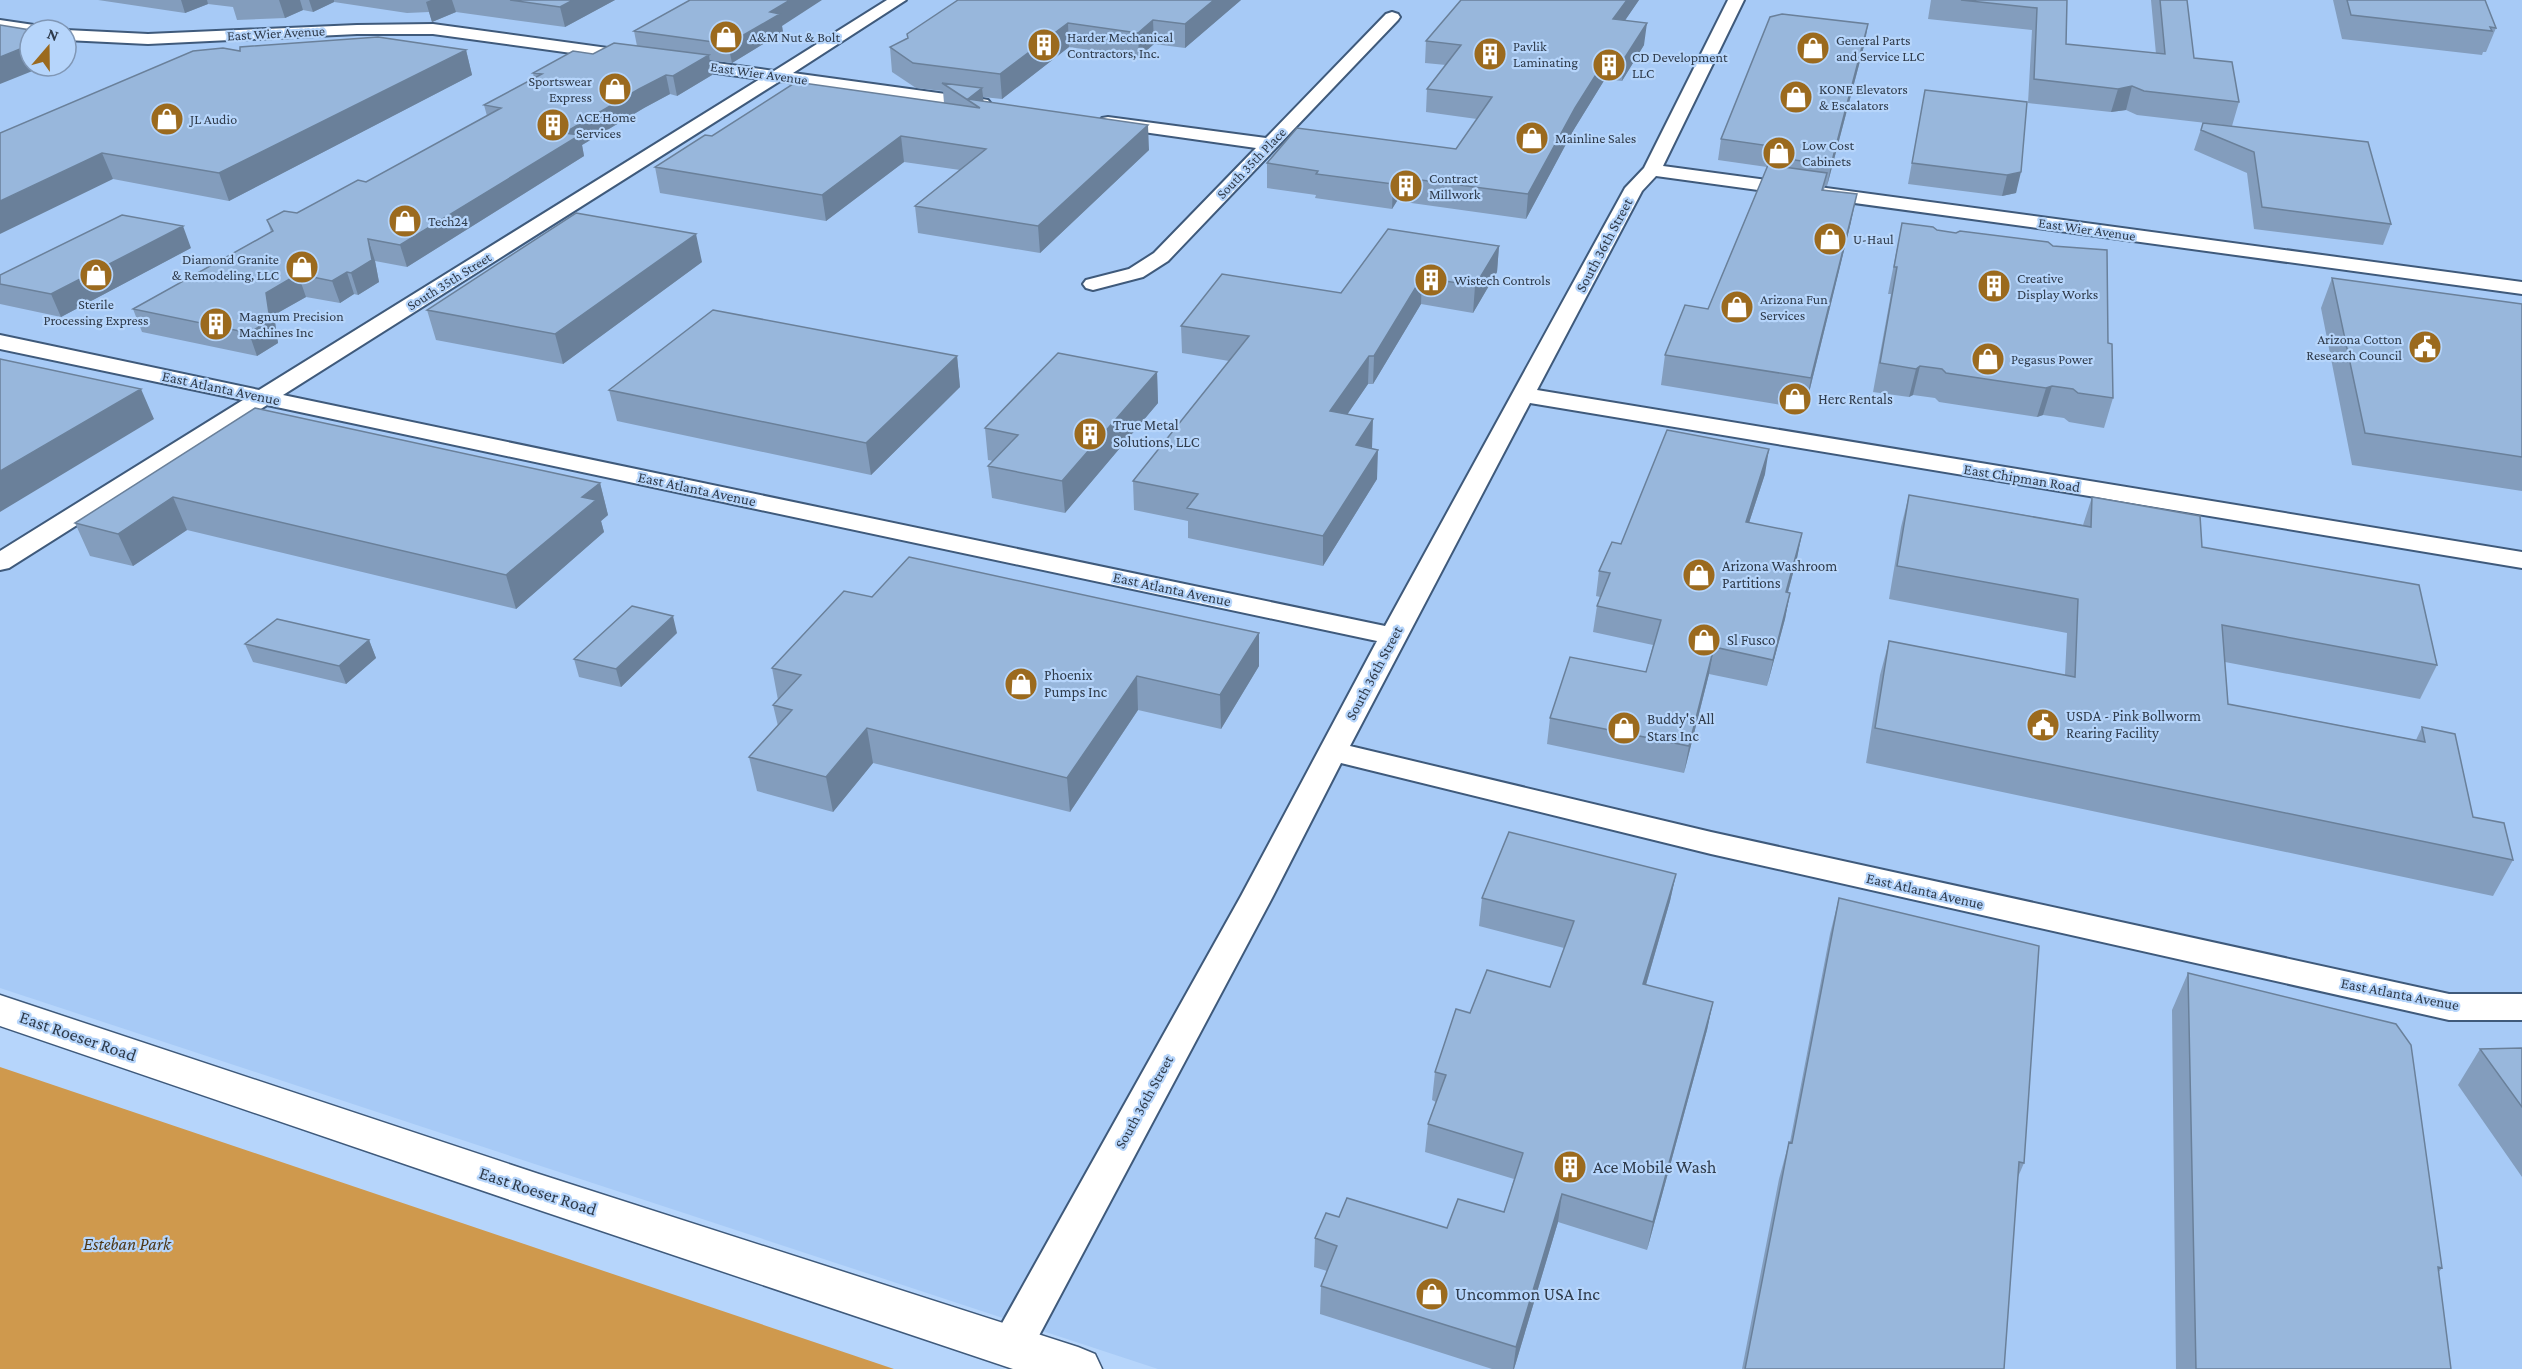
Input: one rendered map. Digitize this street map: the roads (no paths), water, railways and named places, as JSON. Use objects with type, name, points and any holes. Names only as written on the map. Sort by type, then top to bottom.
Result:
[{"type":"street","name":"South 35th Street","points":[[0,562],[898,0]]},
{"type":"street","name":"South 36th Street","points":[[1011,1347],[1257,896],[1332,751],[1634,188],[1652,170],[1736,0]]},
{"type":"street","name":"South 35th Place","points":[[1093,284],[1136,273],[1161,257],[1392,17]]},
{"type":"street","points":[[0,25],[18,28]]},
{"type":"street","name":"East Wier Avenue","points":[[78,35],[115,38],[193,38],[378,29],[433,29],[994,106]]},
{"type":"street","points":[[1094,120],[1270,144]]},
{"type":"street","name":"East Wier Avenue","points":[[1652,170],[2522,288]]},
{"type":"street","name":"East Atlanta Avenue","points":[[0,342],[1394,636]]},
{"type":"street","name":"East Chipman Road","points":[[1523,395],[2522,560]]},
{"type":"street","name":"East Atlanta Avenue","points":[[1332,751],[1711,843],[2437,1004],[2470,1008],[2522,1007]]},
{"type":"street","name":"East Roeser Road","points":[[0,1010],[528,1188],[1078,1369]]},
{"type":"place","name":"A&M Nut & Bolt","points":[[726,37]]},
{"type":"place","name":"Harder Mechanical Contractors, Inc.","points":[[1044,45]]},
{"type":"place","name":"General Parts and Service LLC","points":[[1813,48]]},
{"type":"place","name":"Pavlik Laminating","points":[[1490,54]]},
{"type":"place","name":"CD Development LLC","points":[[1609,65]]},
{"type":"place","name":"Sportswear Express","points":[[615,89]]},
{"type":"place","name":"KONE Elevators & Escalators","points":[[1796,97]]},
{"type":"place","name":"JL Audio","points":[[167,119]]},
{"type":"place","name":"ACE Home Services","points":[[553,125]]},
{"type":"place","name":"Mainline Sales","points":[[1532,138]]},
{"type":"place","name":"Low Cost Cabinets","points":[[1779,153]]},
{"type":"place","name":"Contract Millwork","points":[[1406,186]]},
{"type":"place","name":"Tech24","points":[[405,221]]},
{"type":"place","name":"U-Haul","points":[[1830,239]]},
{"type":"place","name":"Diamond Granite & Remodeling, LLC","points":[[302,267]]},
{"type":"place","name":"Sterile Processing Express","points":[[96,275]]},
{"type":"place","name":"Wistech Controls","points":[[1431,280]]},
{"type":"place","name":"Creative Display Works","points":[[1994,286]]},
{"type":"place","name":"Arizona Fun Services","points":[[1737,307]]},
{"type":"place","name":"Magnum Precision Machines Inc","points":[[216,324]]},
{"type":"place","name":"Arizona Cotton Research Council","points":[[2425,347]]},
{"type":"place","name":"Pegasus Power","points":[[1988,359]]},
{"type":"place","name":"Herc Rentals","points":[[1795,399]]},
{"type":"place","name":"True Metal Solutions, LLC","points":[[1090,434]]},
{"type":"place","name":"Arizona Washroom Partitions","points":[[1699,575]]},
{"type":"place","name":"Sl Fusco","points":[[1704,640]]},
{"type":"place","name":"Phoenix Pumps Inc","points":[[1021,684]]},
{"type":"place","name":"USDA - Pink Bollworm Rearing Facility","points":[[2043,725]]},
{"type":"place","name":"Buddy's All Stars Inc","points":[[1624,728]]},
{"type":"place","name":"Ace Mobile Wash","points":[[1570,1167]]},
{"type":"place","name":"Uncommon USA Inc","points":[[1432,1294]]},
{"type":"park label","name":"Esteban Park","points":[[127,1244]]}]
